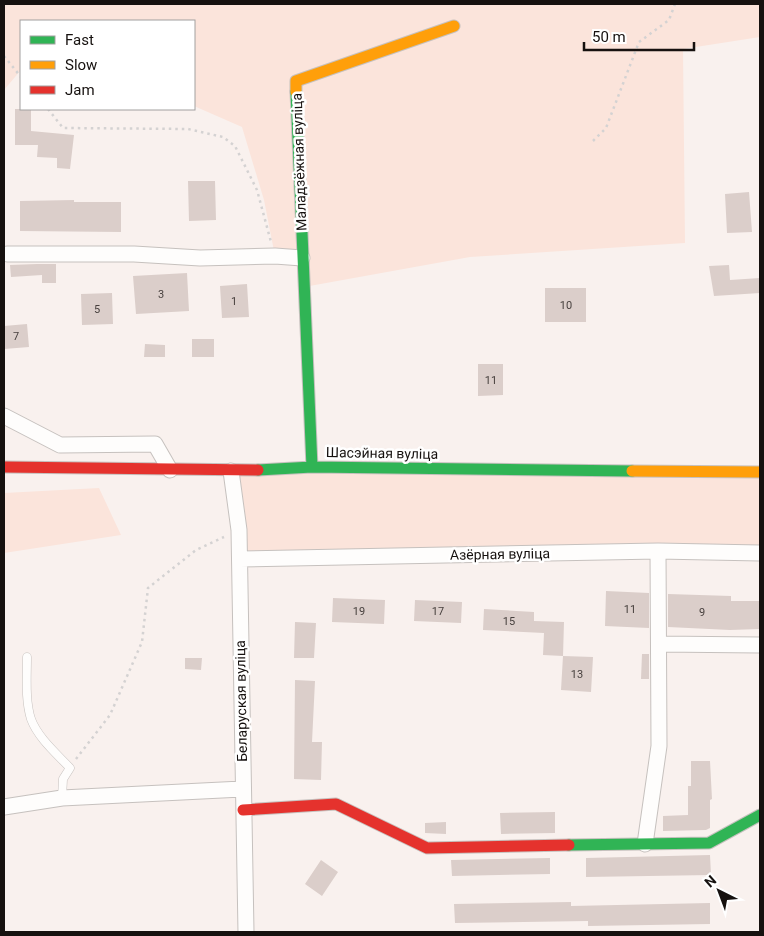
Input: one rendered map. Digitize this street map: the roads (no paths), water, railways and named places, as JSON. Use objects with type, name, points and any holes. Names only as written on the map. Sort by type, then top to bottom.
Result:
[{"type":"street","name":"Маладзёжная вуліца","points":[[312,467],[296,81],[454,26]]},
{"type":"street","points":[[7,254],[134,254],[200,258],[275,256],[302,258]]},
{"type":"street","points":[[4,416],[60,445],[155,444],[170,470]]},
{"type":"street","name":"Шасэйная вуліца","points":[[4,467],[231,471],[312,467],[760,472]]},
{"type":"street","name":"Беларуская вуліца","points":[[231,471],[240,530],[242,789],[246,932]]},
{"type":"street","points":[[645,844],[659,746],[658,551]]},
{"type":"street","name":"Азёрная вуліца","points":[[240,559],[658,551],[760,553]]},
{"type":"street","points":[[659,644],[760,645]]},
{"type":"street","points":[[4,808],[62,798],[242,789]]},
{"type":"street","points":[[243,810],[336,804],[427,848],[709,843],[760,814]]},
{"type":"lane","points":[[27,657],[28,696],[32,720],[47,744],[70,768],[63,779],[62,798]]}]
